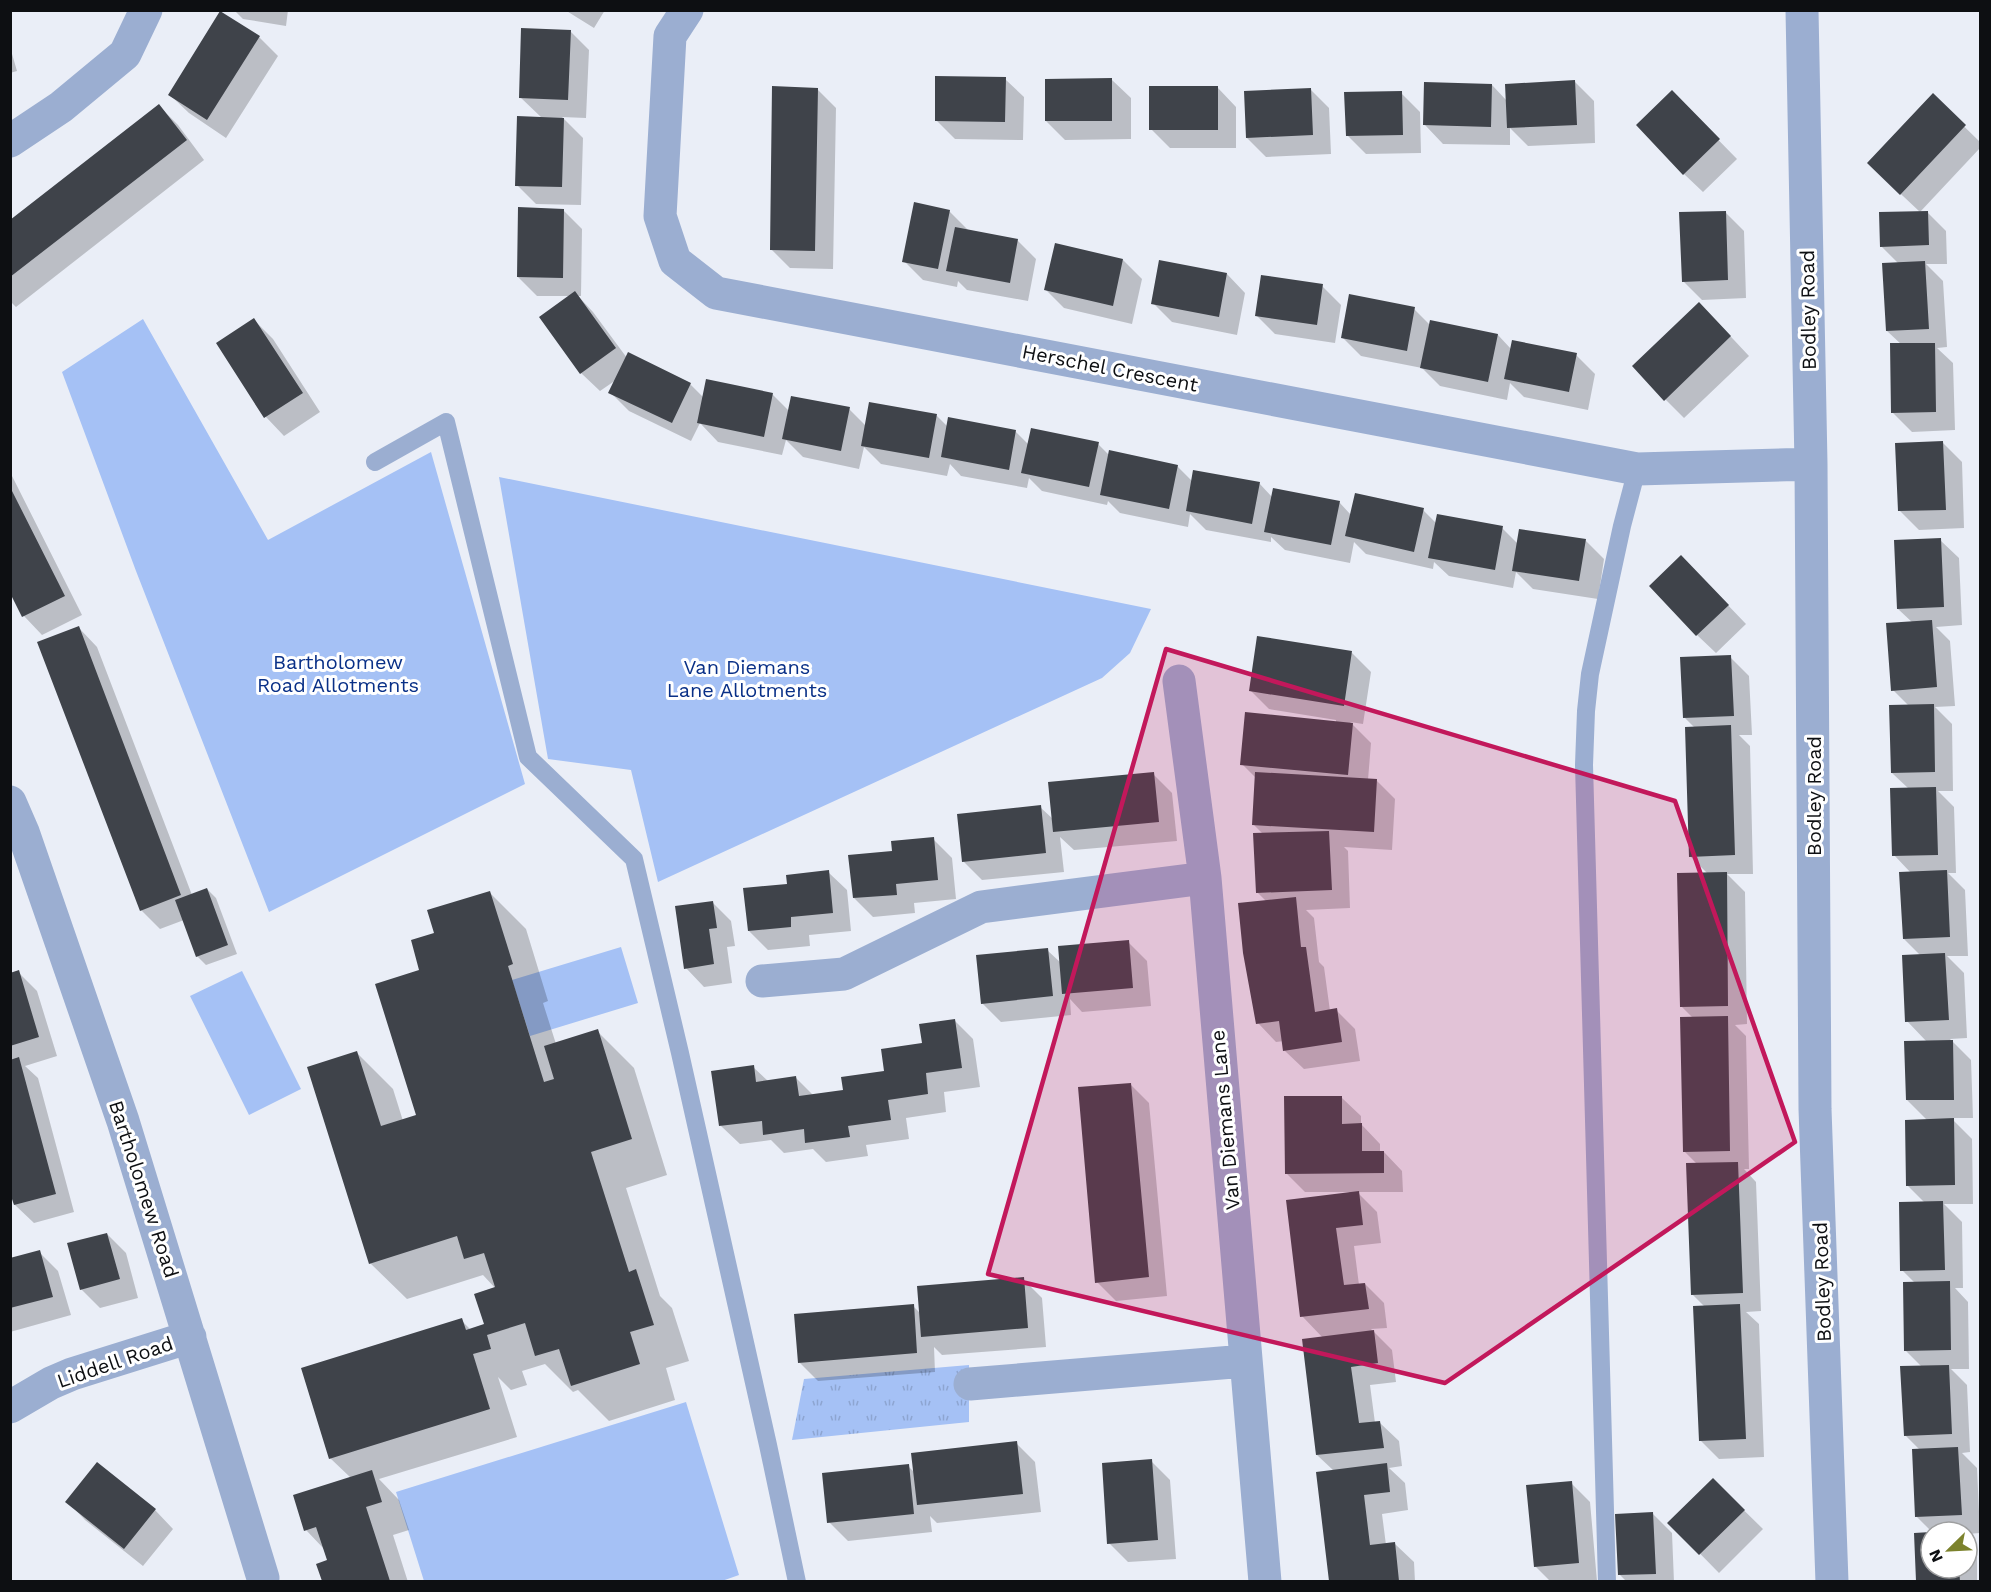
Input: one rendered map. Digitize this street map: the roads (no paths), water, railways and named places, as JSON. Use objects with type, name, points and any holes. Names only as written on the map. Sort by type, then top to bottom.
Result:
[{"type":"street","points":[[10,141],[61,107],[125,54],[146,10]]},
{"type":"street","name":"Herschel Crescent","points":[[687,10],[670,36],[660,216],[675,261],[716,292],[1637,469],[1812,464]]},
{"type":"street","name":"Bodley Road","points":[[1802,10],[1812,464],[1815,1109],[1832,1581]]},
{"type":"street","name":"Van Diemans Lane","points":[[1179,681],[1205,878],[1265,1581]]},
{"type":"street","name":"Bartholomew Road","points":[[10,802],[16,834],[123,1121],[263,1580]]},
{"type":"street","points":[[762,981],[844,974],[981,907],[1205,878]]},
{"type":"street","name":"Liddell Road","points":[[10,1407],[51,1383],[72,1374],[190,1337]]},
{"type":"street","points":[[970,1384],[1245,1361]]},
{"type":"lane","points":[[375,462],[446,422],[528,757],[634,859],[797,1581]]},
{"type":"lane","points":[[1606,1581],[1584,765],[1590,674],[1622,526],[1637,469]]},
{"type":"park label","name":"Bartholomew Road Allotments","points":[[338,674]]},
{"type":"park label","name":"Van Diemans Lane Allotments","points":[[747,678]]}]
